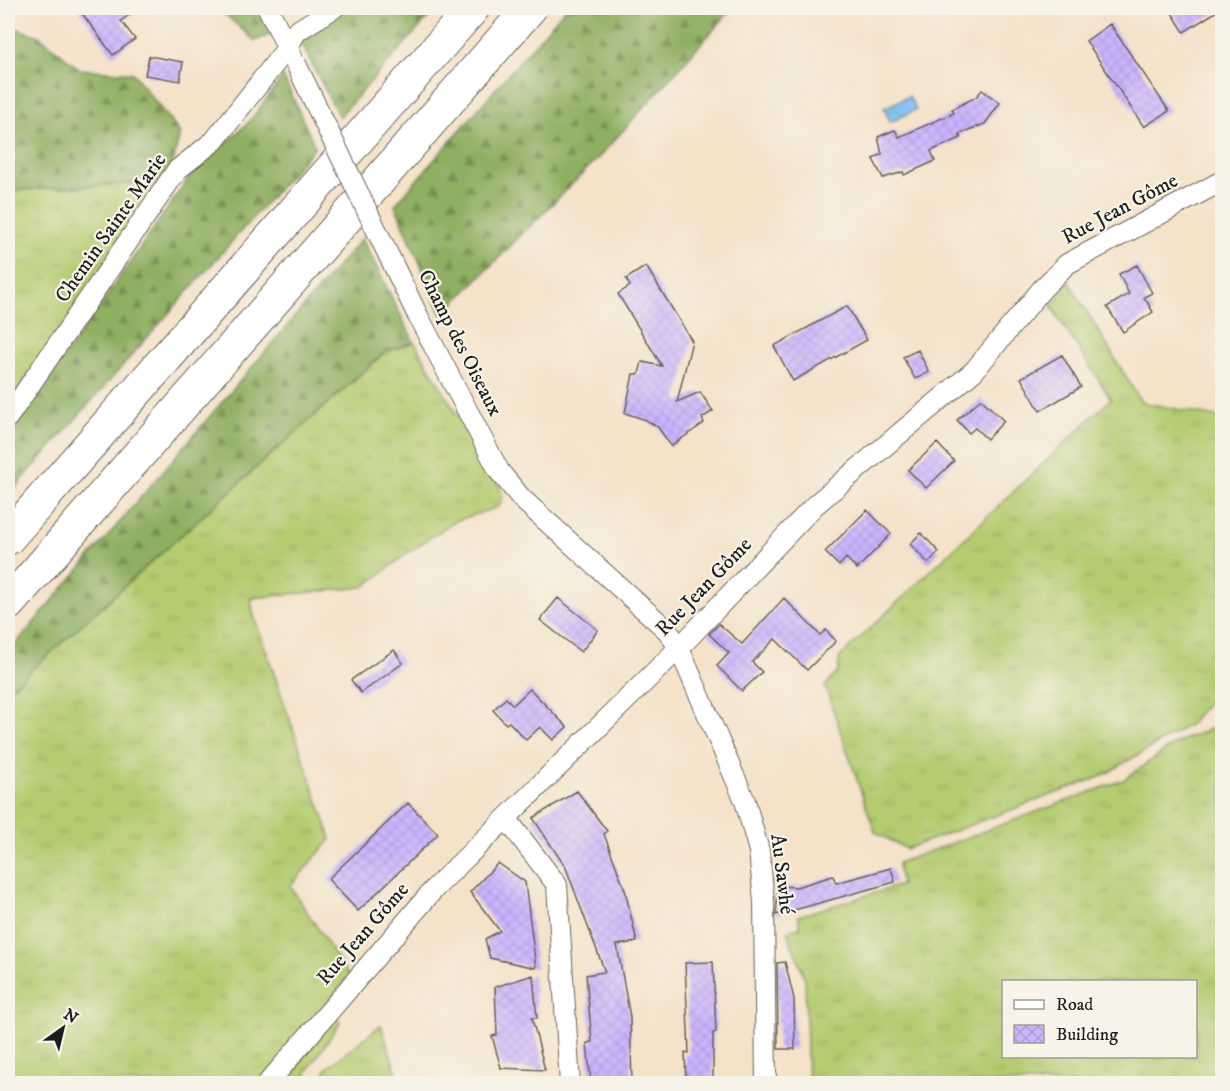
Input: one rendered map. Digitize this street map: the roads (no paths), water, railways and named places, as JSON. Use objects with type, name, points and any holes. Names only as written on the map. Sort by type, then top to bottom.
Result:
[{"type":"highway","points":[[8,538],[473,8]]},
{"type":"highway","points":[[8,604],[530,8]]},
{"type":"street","name":"Chemin Sainte Marie","points":[[8,417],[177,170],[214,141],[292,56],[297,31],[334,8]]},
{"type":"street","name":"Champ des Oiseaux","points":[[274,10],[292,56],[417,316],[499,471],[522,498],[668,631],[679,648]]},
{"type":"street","name":"Rue Jean Gôme","points":[[267,1083],[435,888],[679,648],[837,484],[974,371],[1042,289],[1067,264],[1222,181]]},
{"type":"street","name":"Au Sawhé","points":[[679,648],[745,801],[759,851],[764,901],[766,1083]]},
{"type":"street","points":[[506,818],[557,885],[570,1083]]},
{"type":"water","points":[[909,96],[916,110],[890,122],[884,108]]}]
